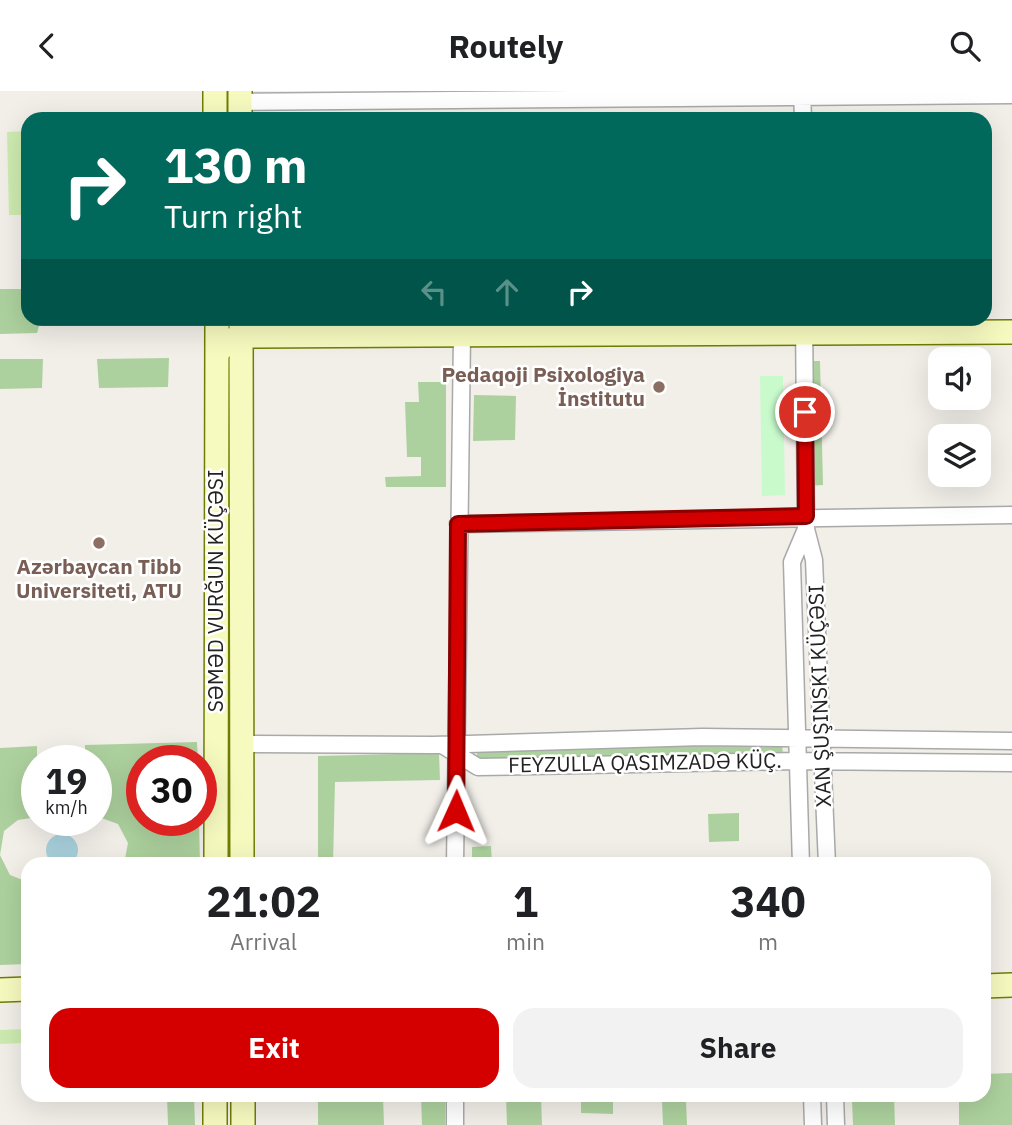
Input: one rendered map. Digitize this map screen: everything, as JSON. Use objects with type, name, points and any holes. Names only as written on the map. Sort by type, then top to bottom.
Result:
[{"type":"main road","points":[[215,91],[215,112]]},
{"type":"main road","name":"SƏMƏD VURĞUN KÜÇƏSI","points":[[216,857],[217,326]]},
{"type":"main road","points":[[217,355],[223,342],[241,327],[462,335],[804,326],[1012,332]]},
{"type":"main road","name":"SƏMƏD VURĞUN KÜÇƏSI","points":[[241,327],[242,857]]},
{"type":"main road","points":[[991,986],[1012,985]]},
{"type":"main road","points":[[0,990],[21,989]]},
{"type":"main road","points":[[215,1102],[215,1125]]},
{"type":"main road","points":[[243,1102],[243,1125]]},
{"type":"street","points":[[802,94],[803,112]]},
{"type":"street","points":[[240,104],[802,94],[1012,95]]},
{"type":"street","points":[[801,857],[792,562],[806,522],[804,326]]},
{"type":"street","points":[[456,857],[452,748],[462,335]]},
{"type":"street","points":[[458,524],[806,522],[1012,515]]},
{"type":"street","name":"XAN ŞUŞINSKI KÜÇƏSI","points":[[806,522],[814,560],[827,857]]},
{"type":"street","points":[[242,744],[452,748],[796,738],[1012,741]]},
{"type":"street","points":[[452,748],[478,767],[797,761],[1012,763]]},
{"type":"street","points":[[455,1102],[455,1125]]},
{"type":"street","points":[[812,1102],[813,1125]]},
{"type":"street","points":[[835,1102],[836,1125]]},
{"type":"green space","points":[[21,131],[21,215],[9,215],[7,132]]},
{"type":"green space","points":[[0,289],[21,289],[21,326],[39,326],[37,333],[0,334]]},
{"type":"green space","points":[[169,358],[168,387],[99,388],[97,359]]},
{"type":"green space","points":[[0,359],[43,359],[42,388],[0,389]]},
{"type":"green space","points":[[805,361],[820,361],[823,485],[808,486]]},
{"type":"green space","points":[[227,372],[232,372],[232,857],[226,857]]},
{"type":"green space","points":[[760,376],[783,376],[785,495],[762,496]]},
{"type":"green space","points":[[418,382],[446,382],[446,487],[386,487],[385,477],[421,476],[421,457],[407,457],[405,402],[419,402]]},
{"type":"green space","points":[[474,395],[516,396],[515,440],[473,441]]},
{"type":"green space","points":[[197,742],[197,745],[126,745],[126,836],[199,836],[200,857],[125,857],[128,843],[118,824],[112,822],[112,745],[85,745]]},
{"type":"green space","points":[[782,744],[783,754],[477,760],[477,749]]},
{"type":"green space","points":[[21,747],[21,820],[4,831],[0,855],[0,748]]},
{"type":"green space","points":[[439,753],[440,780],[335,782],[333,857],[318,857],[318,756]]},
{"type":"green space","points":[[739,813],[739,841],[709,842],[708,814]]},
{"type":"green space","points":[[491,846],[492,857],[472,857],[472,847]]},
{"type":"green space","points":[[0,855],[10,875],[21,879],[21,964],[0,965]]},
{"type":"green space","points":[[21,1029],[21,1043],[0,1044],[0,1030]]},
{"type":"green space","points":[[1012,1073],[1012,1125],[959,1125],[959,1102],[991,1102],[991,1074]]},
{"type":"green space","points":[[167,1102],[194,1102],[195,1125],[168,1125]]},
{"type":"green space","points":[[318,1102],[383,1102],[384,1125],[318,1125]]},
{"type":"green space","points":[[421,1102],[445,1102],[445,1125],[422,1125]]},
{"type":"green space","points":[[506,1102],[541,1102],[542,1125],[507,1125]]},
{"type":"green space","points":[[581,1102],[613,1102],[613,1114],[581,1113]]},
{"type":"green space","points":[[662,1102],[686,1102],[687,1125],[663,1125]]},
{"type":"green space","points":[[852,1102],[894,1102],[895,1125],[853,1125]]},
{"type":"water","points":[[55,836],[69,836],[77,844],[76,857],[47,856],[47,844]]},
{"type":"place","name":"Pedaqoji Psixologiya İnstitutu","points":[[659,387]]},
{"type":"place","name":"Azərbaycan Tibb Universiteti, ATU","points":[[99,543]]},
{"type":"route","points":[[456,811],[458,524],[806,516],[805,412]]}]
